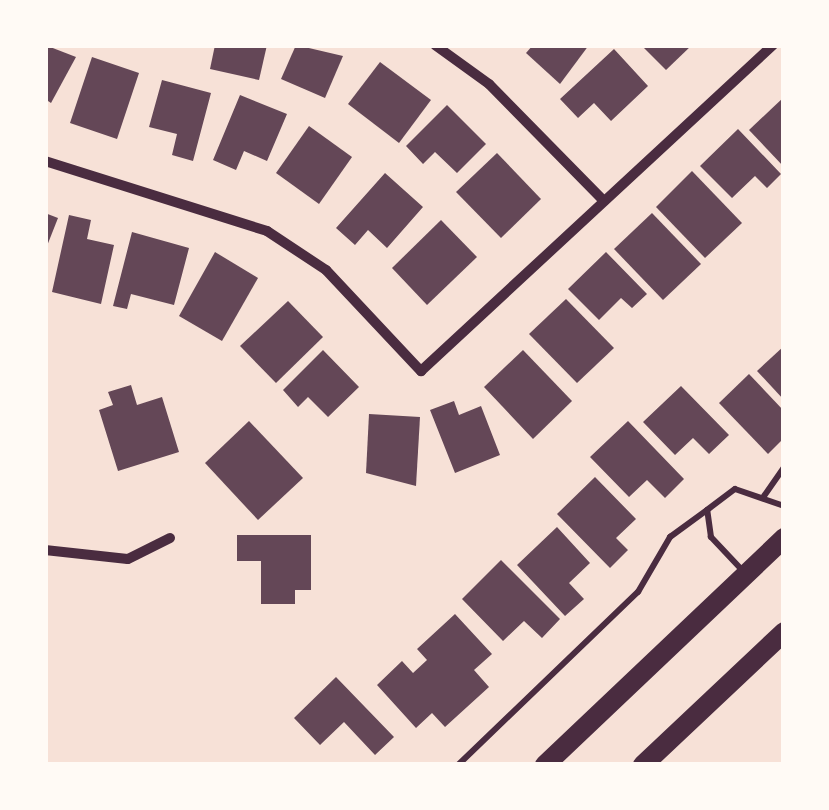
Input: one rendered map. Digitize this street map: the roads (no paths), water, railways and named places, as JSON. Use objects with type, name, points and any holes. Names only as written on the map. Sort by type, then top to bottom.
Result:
[{"type":"main road","points":[[544,765],[784,538]]},
{"type":"main road","points":[[643,765],[784,632]]},
{"type":"street","points":[[436,45],[489,84],[604,201]]},
{"type":"street","points":[[45,162],[267,230],[326,270],[421,371],[773,45]]},
{"type":"street","points":[[45,550],[128,559],[170,538]]},
{"type":"lane","points":[[764,496],[784,467]]},
{"type":"lane","points":[[458,765],[638,592],[670,537],[734,488],[784,506]]},
{"type":"lane","points":[[707,510],[711,537],[746,574]]}]
